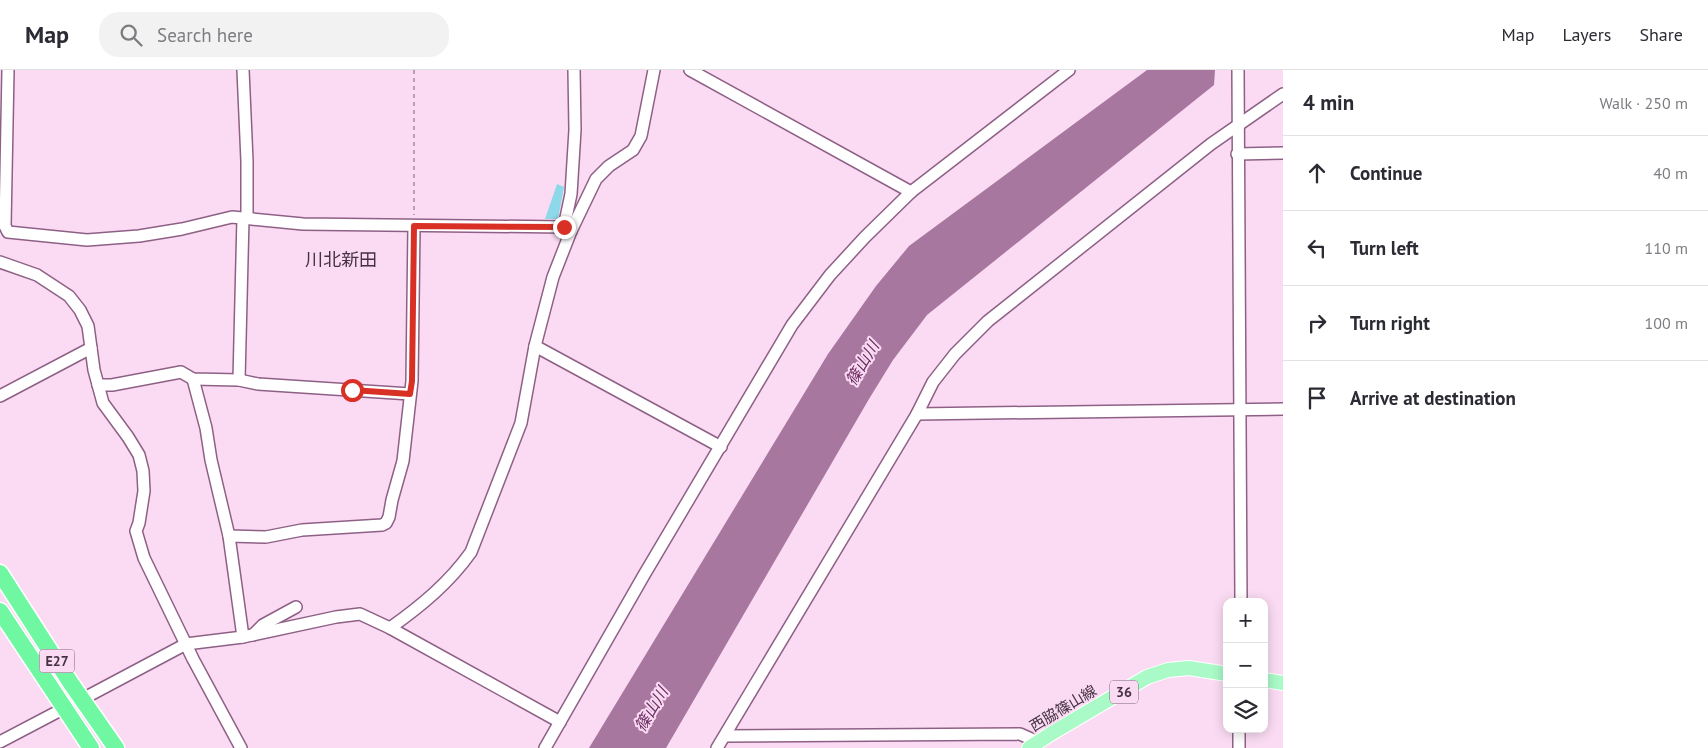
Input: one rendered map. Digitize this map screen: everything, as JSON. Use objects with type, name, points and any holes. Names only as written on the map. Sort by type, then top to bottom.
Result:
[{"type":"highway","name":"E27","points":[[0,573],[70,682],[116,748]]},
{"type":"highway","name":"E27","points":[[0,611],[91,748]]},
{"type":"main road","name":"西脇篠山線","points":[[1033,745],[1147,678],[1168,670],[1189,668],[1223,673]]},
{"type":"main road","points":[[1268,681],[1283,683]]},
{"type":"street","points":[[8,70],[6,226],[8,232],[86,240],[139,236],[182,229],[232,217],[303,224],[568,229]]},
{"type":"street","points":[[239,380],[247,161],[243,70]]},
{"type":"street","points":[[568,229],[575,130],[574,70]]},
{"type":"street","points":[[390,628],[419,607],[444,584],[462,565],[471,552],[521,423],[535,346],[568,229],[596,179],[608,166],[633,150],[642,136],[654,70]]},
{"type":"street","points":[[690,70],[911,192]]},
{"type":"street","points":[[545,748],[644,575],[792,325],[830,275],[911,192],[1069,70]]},
{"type":"street","points":[[1238,70],[1241,598]]},
{"type":"street","points":[[717,748],[917,414],[933,382],[955,354],[988,321],[1238,122],[1283,94]]},
{"type":"street","points":[[1237,154],[1283,153]]},
{"type":"street","points":[[228,536],[266,538],[302,530],[382,525],[386,523],[403,461],[412,381],[414,226]]},
{"type":"street","points":[[0,262],[37,275],[69,296],[80,310],[88,326],[94,370],[103,403],[139,455],[143,471],[144,491],[136,531],[144,558],[186,644],[241,748]]},
{"type":"street","points":[[535,346],[721,447]]},
{"type":"street","points":[[0,396],[91,348]]},
{"type":"street","points":[[98,385],[112,385],[182,372],[193,380],[239,380],[258,384],[410,394]]},
{"type":"street","points":[[193,380],[206,428],[248,636]]},
{"type":"street","points":[[917,414],[1283,409]]},
{"type":"street","points":[[248,636],[263,625],[296,607]]},
{"type":"street","points":[[90,695],[186,644],[248,636],[336,617],[360,614],[390,628],[560,722]]},
{"type":"street","points":[[0,742],[57,712]]},
{"type":"street","points":[[1239,733],[1239,748]]},
{"type":"street","points":[[724,736],[1020,734],[1033,745]]},
{"type":"path","points":[[414,70],[414,226]]},
{"type":"water","name":"篠山川","points":[[1147,70],[1215,70],[1214,85],[927,315],[893,360],[869,399],[666,748],[589,748],[828,354],[876,286],[909,246]]},
{"type":"building","points":[[557,184],[564,187],[558,219],[545,219]]},
{"type":"district","name":"川北新田","points":[[341,259]]},
{"type":"route","points":[[352,390],[410,394],[412,381],[414,226],[564,227]]}]
